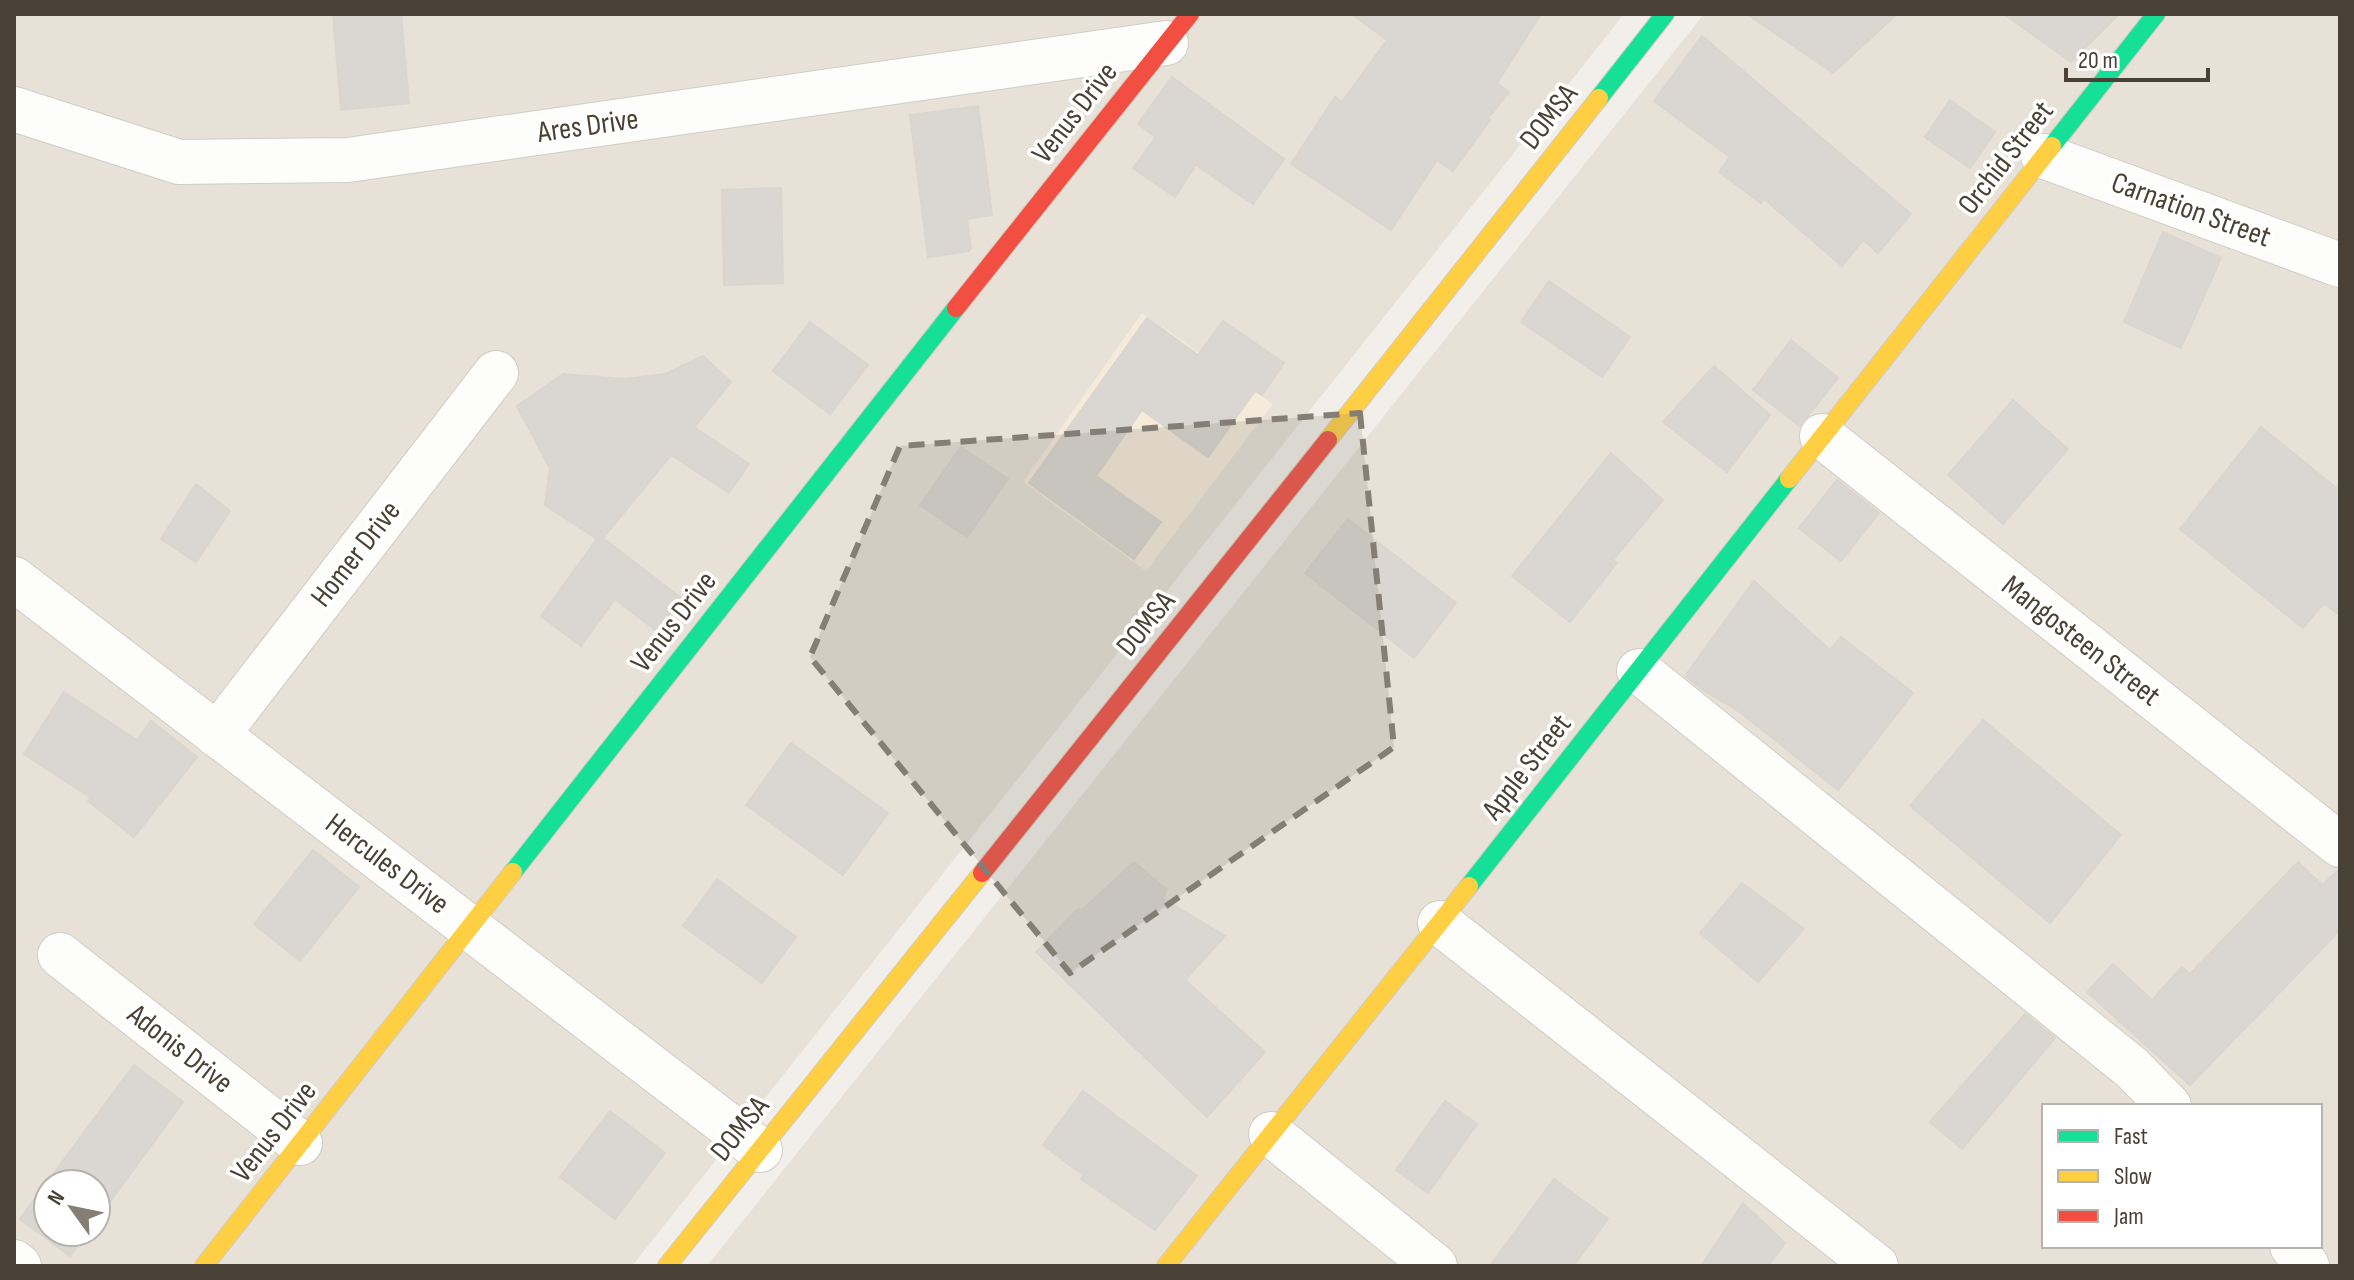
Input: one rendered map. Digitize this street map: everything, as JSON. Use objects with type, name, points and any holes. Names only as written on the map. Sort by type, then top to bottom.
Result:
[{"type":"street","name":"DOMSA","points":[[667,1266],[1232,562],[1665,14]]},
{"type":"street","name":"Orchid Street","points":[[1930,300],[2156,14]]},
{"type":"street","name":"Ares Drive","points":[[14,109],[179,162],[348,160],[1178,29]]},
{"type":"street","name":"Venus Drive","points":[[204,1266],[1178,29]]},
{"type":"street","name":"Carnation Street","points":[[2043,156],[2340,265]]},
{"type":"street","name":"Apple Street","points":[[1166,1266],[1930,300]]},
{"type":"street","name":"Homer Drive","points":[[217,735],[496,373]]},
{"type":"street","name":"Mangosteen Street","points":[[1822,436],[2340,845]]},
{"type":"street","name":"Hercules Drive","points":[[14,579],[760,1150]]},
{"type":"street","points":[[1639,671],[2132,1068],[2167,1104]]},
{"type":"street","points":[[1440,923],[1876,1266]]},
{"type":"street","name":"Adonis Drive","points":[[60,955],[300,1143]]},
{"type":"street","points":[[1271,1134],[1435,1266]]},
{"type":"street","points":[[2294,1248],[2307,1266]]},
{"type":"street","points":[[14,1262],[19,1266]]},
{"type":"highlighted area","points":[[1360,413],[1394,747],[1070,973],[810,657],[900,446]]},
{"type":"shaded area","points":[[14,14],[1624,14],[632,1266],[14,1266]]},
{"type":"shaded area","points":[[1704,14],[2340,14],[2340,1266],[707,1266]]},
{"type":"shaded area","points":[[1142,313],[1273,404],[1146,571],[1023,482]]},
{"type":"building","points":[[333,14],[401,14],[409,103],[341,110]]},
{"type":"building","points":[[1352,14],[1541,14],[1497,83],[1509,92],[1488,118],[1490,120],[1453,171],[1437,160],[1391,230],[1291,164],[1335,97],[1342,102],[1387,40]]},
{"type":"building","points":[[1747,14],[1897,14],[1833,73]]},
{"type":"building","points":[[2004,14],[2119,14],[2071,62]]},
{"type":"building","points":[[1702,36],[1911,214],[1878,253],[1863,240],[1842,266],[1764,199],[1761,203],[1719,172],[1730,157],[1654,101]]},
{"type":"building","points":[[1172,77],[1284,159],[1253,204],[1196,165],[1175,197],[1133,168],[1156,137],[1138,124]]},
{"type":"building","points":[[1950,100],[1995,132],[1970,168],[1925,137]]},
{"type":"building","points":[[978,106],[992,215],[967,219],[969,251],[928,257],[910,115]]},
{"type":"building","points":[[781,188],[783,283],[724,285],[722,190]]},
{"type":"building","points":[[2163,232],[2221,258],[2181,348],[2124,322]]},
{"type":"building","points":[[1549,281],[1630,337],[1602,377],[1521,322]]},
{"type":"building","points":[[1147,318],[1198,355],[1223,321],[1284,363],[1262,395],[1255,391],[1208,457],[1142,410],[1096,476],[1161,522],[1134,559],[1029,483]]},
{"type":"building","points":[[810,322],[868,365],[830,414],[773,371]]},
{"type":"building","points":[[1791,340],[1838,378],[1800,426],[1753,390]]},
{"type":"building","points":[[703,356],[731,382],[694,427],[749,464],[729,493],[671,455],[603,538],[681,598],[657,631],[615,599],[581,646],[541,616],[597,539],[545,505],[550,468],[517,406],[563,374],[625,379],[665,374]]},
{"type":"building","points":[[1714,366],[1770,415],[1727,472],[1663,422]]},
{"type":"building","points":[[2013,400],[2068,449],[2003,524],[1948,475]]},
{"type":"building","points":[[2261,427],[2340,491],[2340,616],[2324,603],[2303,628],[2180,529]]},
{"type":"building","points":[[961,447],[1008,479],[967,537],[920,505]]},
{"type":"building","points":[[1611,453],[1663,500],[1613,560],[1617,563],[1570,622],[1512,576]]},
{"type":"building","points":[[1837,480],[1879,513],[1841,561],[1799,528]]},
{"type":"building","points":[[196,484],[230,511],[196,562],[161,539]]},
{"type":"building","points":[[1348,519],[1456,603],[1414,658],[1305,573]]},
{"type":"building","points":[[1754,581],[1830,650],[1841,637],[1913,693],[1838,790],[1737,710],[1685,676]]},
{"type":"building","points":[[64,692],[137,740],[151,721],[197,757],[134,837],[88,801],[91,798],[24,754]]},
{"type":"building","points":[[1983,720],[2121,835],[2050,923],[1910,806]]},
{"type":"building","points":[[791,743],[888,813],[843,875],[746,805]]},
{"type":"building","points":[[313,850],[359,887],[300,961],[254,924]]},
{"type":"building","points":[[1134,862],[1167,890],[1162,898],[1225,936],[1185,980],[1265,1052],[1207,1117],[1036,952],[1078,909],[1081,911]]},
{"type":"building","points":[[2298,862],[2322,885],[2340,869],[2340,930],[2190,1085],[2087,992],[2113,964],[2152,1000],[2182,967],[2190,974]]},
{"type":"building","points":[[717,879],[796,937],[762,983],[683,926]]},
{"type":"building","points":[[1742,883],[1804,929],[1758,982],[1700,933]]},
{"type":"building","points":[[2025,1014],[2055,1038],[1962,1149],[1930,1122]]},
{"type":"building","points":[[134,1065],[183,1102],[112,1199],[112,1168],[58,1168]]},
{"type":"building","points":[[1083,1091],[1197,1176],[1155,1230],[1081,1179],[1083,1175],[1043,1145]]},
{"type":"building","points":[[1445,1101],[1477,1124],[1428,1193],[1396,1170]]},
{"type":"building","points":[[610,1111],[665,1153],[615,1219],[560,1177]]},
{"type":"building","points":[[1554,1179],[1608,1219],[1573,1266],[1490,1266]]},
{"type":"building","points":[[32,1203],[32,1228],[20,1219]]},
{"type":"building","points":[[1743,1203],[1785,1243],[1768,1266],[1701,1266]]},
{"type":"building","points":[[59,1248],[76,1248],[70,1256]]},
{"type":"traffic: fast","points":[[1599,98],[1665,14]]},
{"type":"traffic: fast","points":[[2052,146],[2156,14]]},
{"type":"traffic: fast","points":[[513,872],[956,308]]},
{"type":"traffic: fast","points":[[1469,886],[1789,479]]},
{"type":"traffic: slow","points":[[1328,440],[1599,98]]},
{"type":"traffic: slow","points":[[1789,479],[2052,146]]},
{"type":"traffic: slow","points":[[204,1266],[513,872]]},
{"type":"traffic: slow","points":[[667,1266],[982,873]]},
{"type":"traffic: slow","points":[[1166,1266],[1469,886]]},
{"type":"traffic: jam","points":[[956,308],[1190,14]]},
{"type":"traffic: jam","points":[[982,873],[1328,440]]}]
